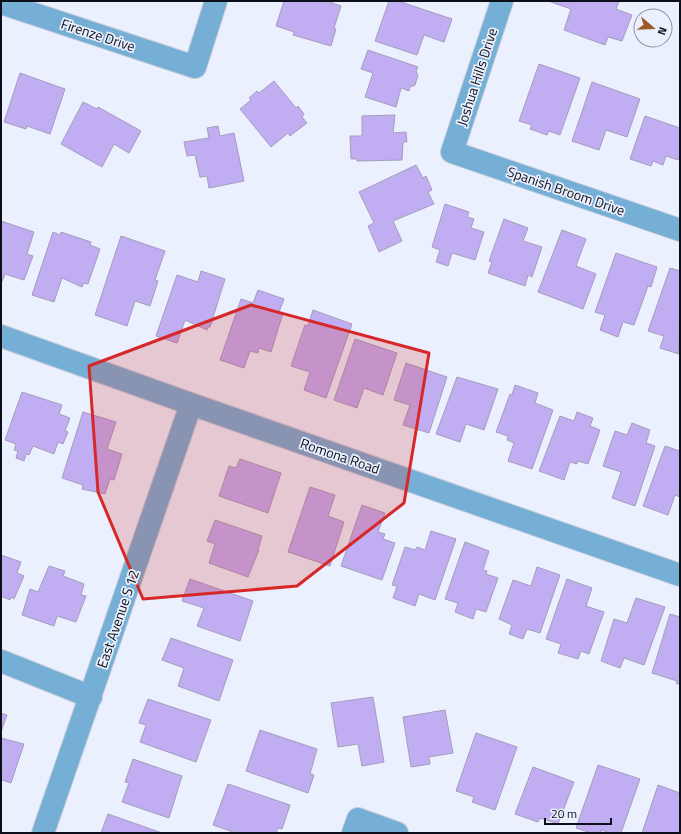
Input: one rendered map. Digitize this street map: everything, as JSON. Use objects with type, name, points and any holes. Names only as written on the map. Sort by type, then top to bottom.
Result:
[{"type":"street","name":"Firenze Drive","points":[[1,3],[195,67],[216,1]]},
{"type":"street","name":"Joshua Hills Drive","points":[[452,152],[502,1]]},
{"type":"street","name":"Spanish Broom Drive","points":[[452,152],[680,230]]},
{"type":"street","name":"Romona Road","points":[[1,336],[680,575]]},
{"type":"street","name":"East Avenue S 12","points":[[43,833],[191,404]]},
{"type":"street","points":[[1,661],[91,697]]},
{"type":"street","points":[[355,826],[397,833]]},
{"type":"highlighted area","points":[[251,305],[429,353],[404,503],[297,586],[143,599],[98,492],[89,366]]},
{"type":"building","points":[[284,1],[333,1],[332,3],[341,6],[334,28],[336,29],[331,46],[293,35],[294,32],[276,26]]},
{"type":"building","points":[[389,1],[398,1],[452,19],[444,42],[424,35],[417,55],[375,41]]},
{"type":"building","points":[[551,1],[619,1],[616,9],[632,15],[622,41],[608,37],[605,45],[564,30],[571,9]]},
{"type":"building","points":[[368,50],[418,67],[416,71],[418,75],[415,85],[410,87],[409,91],[401,88],[396,107],[365,97],[373,73],[361,69]]},
{"type":"building","points":[[539,64],[580,78],[560,135],[549,131],[547,135],[530,129],[532,125],[519,121]]},
{"type":"building","points":[[20,73],[65,89],[50,134],[27,126],[26,129],[4,122]]},
{"type":"building","points":[[274,81],[296,108],[298,106],[304,114],[302,117],[307,123],[290,136],[288,133],[271,147],[240,109],[251,100],[249,98],[257,91],[259,93]]},
{"type":"building","points":[[592,82],[640,99],[627,137],[606,130],[599,150],[572,141]]},
{"type":"building","points":[[83,102],[97,109],[98,107],[141,131],[129,153],[114,144],[102,167],[61,144]]},
{"type":"building","points":[[395,115],[393,133],[406,132],[407,142],[403,142],[402,160],[357,161],[357,159],[351,159],[350,136],[362,136],[362,116]]},
{"type":"building","points":[[645,116],[680,128],[680,154],[678,160],[666,156],[663,165],[653,161],[651,166],[630,159]]},
{"type":"building","points":[[218,126],[220,136],[234,133],[244,181],[209,188],[207,176],[200,177],[195,155],[187,156],[184,142],[209,138],[207,128]]},
{"type":"building","points":[[416,165],[423,178],[426,176],[432,190],[428,192],[434,204],[393,221],[402,241],[379,252],[368,226],[374,223],[359,192]]},
{"type":"building","points":[[445,204],[469,212],[467,217],[474,219],[471,228],[484,232],[475,260],[452,253],[448,266],[436,262],[440,250],[432,247]]},
{"type":"building","points":[[504,219],[528,228],[523,241],[542,247],[532,277],[528,275],[525,286],[488,273],[492,262],[489,261]]},
{"type":"building","points":[[1,221],[34,232],[27,254],[33,256],[24,280],[5,274],[1,284]]},
{"type":"building","points":[[562,230],[586,239],[576,266],[596,274],[583,309],[538,292]]},
{"type":"building","points":[[53,232],[60,235],[61,232],[91,242],[90,245],[100,249],[88,284],[84,283],[82,287],[62,278],[54,302],[32,295]]},
{"type":"building","points":[[121,236],[165,251],[155,280],[158,281],[150,306],[135,301],[127,326],[95,315]]},
{"type":"building","points":[[616,253],[657,267],[651,287],[648,286],[634,325],[623,322],[618,337],[600,330],[605,315],[595,312]]},
{"type":"building","points":[[670,268],[680,271],[679,354],[660,348],[664,336],[648,331]]},
{"type":"building","points":[[201,271],[225,279],[210,327],[208,327],[207,330],[185,320],[177,343],[156,336],[177,275],[198,282]]},
{"type":"building","points":[[258,290],[284,299],[279,312],[283,313],[271,352],[259,348],[258,353],[250,351],[244,368],[220,360],[241,299],[253,303]]},
{"type":"building","points":[[313,310],[352,324],[326,398],[304,390],[310,372],[291,366],[305,325],[308,326]]},
{"type":"building","points":[[355,339],[397,353],[383,395],[364,388],[357,408],[334,400]]},
{"type":"building","points":[[406,363],[447,377],[429,433],[403,425],[410,405],[394,400]]},
{"type":"building","points":[[457,377],[498,389],[484,430],[466,424],[460,442],[436,434]]},
{"type":"building","points":[[515,385],[538,393],[535,403],[553,410],[532,469],[508,461],[514,443],[507,440],[508,436],[496,432],[510,394],[512,395]]},
{"type":"building","points":[[22,392],[62,405],[59,414],[70,418],[65,431],[68,432],[63,444],[58,442],[54,454],[33,446],[29,455],[26,454],[24,461],[16,458],[18,451],[14,450],[16,444],[5,440]]},
{"type":"building","points":[[83,412],[116,422],[107,449],[122,454],[114,480],[110,479],[105,494],[82,489],[83,485],[62,478]]},
{"type":"building","points":[[577,412],[593,418],[590,426],[600,430],[588,464],[578,461],[577,464],[570,462],[564,480],[539,471],[560,416],[574,421]]},
{"type":"building","points":[[632,423],[650,430],[646,443],[655,446],[635,506],[612,498],[621,472],[603,466],[615,431],[627,435]]},
{"type":"building","points":[[665,446],[680,451],[680,497],[675,495],[668,515],[643,506]]},
{"type":"building","points":[[240,459],[281,473],[268,513],[219,496],[229,466],[236,468]]},
{"type":"building","points":[[310,487],[335,495],[328,516],[344,522],[330,566],[288,552]]},
{"type":"building","points":[[362,505],[385,513],[378,532],[385,534],[383,539],[395,543],[382,580],[341,566]]},
{"type":"building","points":[[215,520],[262,536],[259,550],[248,577],[209,563],[215,544],[207,541]]},
{"type":"building","points":[[431,531],[456,539],[435,600],[419,594],[415,606],[393,598],[397,586],[392,585],[405,547],[415,550],[417,547],[425,550]]},
{"type":"building","points":[[465,542],[489,551],[483,570],[487,571],[486,574],[498,578],[486,612],[476,609],[473,619],[455,612],[458,603],[445,599]]},
{"type":"building","points":[[1,555],[21,562],[17,573],[24,576],[14,599],[11,597],[10,600],[1,596]]},
{"type":"building","points":[[49,566],[65,571],[63,576],[84,584],[81,595],[86,596],[76,622],[57,616],[54,626],[22,615],[30,589],[38,592]]},
{"type":"building","points":[[537,567],[560,575],[540,633],[527,629],[523,639],[509,634],[512,625],[499,619],[513,580],[531,586]]},
{"type":"building","points":[[190,579],[253,601],[240,641],[197,626],[204,608],[182,601]]},
{"type":"building","points":[[567,579],[592,588],[586,606],[604,612],[589,654],[581,651],[578,659],[558,653],[561,644],[546,639]]},
{"type":"building","points":[[636,598],[665,607],[644,665],[624,658],[620,668],[601,661],[614,619],[627,623]]},
{"type":"building","points":[[670,614],[680,617],[680,685],[676,683],[677,681],[652,673]]},
{"type":"building","points":[[171,638],[233,660],[219,701],[178,686],[184,668],[162,660]]},
{"type":"building","points":[[373,697],[384,762],[362,766],[358,744],[338,747],[331,703]]},
{"type":"building","points":[[148,699],[211,720],[196,762],[140,742],[146,725],[139,723]]},
{"type":"building","points":[[445,710],[453,753],[429,757],[430,764],[411,767],[403,717]]},
{"type":"building","points":[[1,713],[7,715],[1,732]]},
{"type":"building","points":[[260,730],[317,749],[310,774],[314,775],[308,793],[246,771]]},
{"type":"building","points":[[476,733],[517,747],[495,810],[472,802],[474,797],[456,791]]},
{"type":"building","points":[[1,738],[24,744],[11,783],[2,780],[1,782]]},
{"type":"building","points":[[133,759],[182,776],[169,818],[122,802],[129,783],[125,782]]},
{"type":"building","points":[[598,765],[640,779],[621,833],[609,833],[602,830],[601,833],[591,833],[576,828]]},
{"type":"building","points":[[533,767],[574,782],[558,824],[540,818],[538,822],[515,814]]},
{"type":"building","points":[[228,784],[290,805],[282,829],[278,828],[276,833],[236,833],[213,825]]},
{"type":"building","points":[[658,785],[680,793],[680,833],[642,833]]},
{"type":"building","points":[[108,814],[162,833],[101,833]]}]
